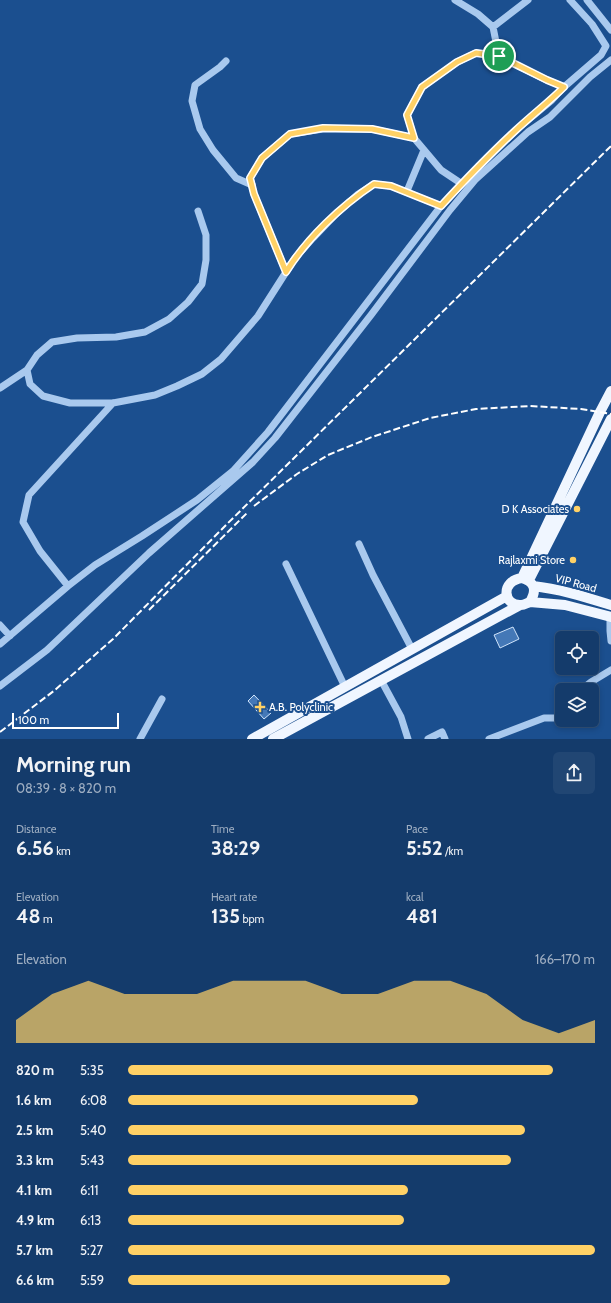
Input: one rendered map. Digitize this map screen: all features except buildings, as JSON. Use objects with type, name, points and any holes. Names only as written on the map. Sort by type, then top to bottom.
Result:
[{"type":"main road","points":[[273,739],[525,603],[534,594],[528,581],[600,412],[611,391]]},
{"type":"main road","points":[[528,581],[611,419]]},
{"type":"main road","points":[[528,581],[515,579],[509,583],[506,589],[507,596],[512,603],[565,604],[611,617]]},
{"type":"main road","name":"VIP Road","points":[[528,581],[611,605]]},
{"type":"main road","points":[[252,739],[507,596]]},
{"type":"street","points":[[455,0],[478,14],[493,27],[499,56]]},
{"type":"street","points":[[493,27],[528,0]]},
{"type":"street","points":[[0,644],[68,586],[95,566],[197,500],[232,471],[268,432],[441,206],[516,130],[552,100],[564,87],[601,55],[606,46],[592,24],[570,0]]},
{"type":"street","points":[[587,0],[611,30]]},
{"type":"street","points":[[462,184],[441,170],[414,138],[407,115],[422,87],[457,62],[476,53],[499,56],[564,87]]},
{"type":"street","points":[[0,686],[47,650],[149,553],[253,462],[280,432],[450,210],[475,180],[528,132],[550,117],[590,76],[611,60]]},
{"type":"street","points":[[226,61],[195,85],[192,101],[200,129],[213,150],[236,178],[252,185]]},
{"type":"street","points":[[286,272],[271,234],[264,221],[250,178],[262,158],[290,134],[323,128],[372,129],[414,138]]},
{"type":"street","points":[[407,192],[424,150]]},
{"type":"street","points":[[27,370],[30,384],[43,396],[70,403],[113,403],[155,395],[202,374],[221,359],[258,316],[295,258],[334,216],[357,195],[374,184],[391,186],[441,206]]},
{"type":"street","points":[[0,388],[27,370],[37,355],[52,342],[77,338],[116,338],[145,332],[170,319],[188,302],[202,284],[206,260],[206,235],[198,211]]},
{"type":"street","points":[[68,586],[40,551],[23,522],[29,495],[113,403]]},
{"type":"street","points":[[359,544],[373,575],[412,649]]},
{"type":"street","points":[[286,564],[345,687]]},
{"type":"street","points":[[611,617],[611,641]]},
{"type":"street","points":[[0,625],[10,636]]},
{"type":"street","points":[[590,683],[611,670]]},
{"type":"street","points":[[381,680],[401,717],[408,739]]},
{"type":"street","points":[[140,739],[162,699]]},
{"type":"street","points":[[489,739],[544,718],[555,718]]},
{"type":"street","points":[[428,739],[442,732],[445,739]]},
{"type":"railway","points":[[0,732],[55,690],[113,639],[227,524],[611,146]]},
{"type":"railway","points":[[254,506],[297,474],[328,455],[372,437],[430,418],[476,409],[530,406],[581,409],[611,414]]},
{"type":"railway","points":[[149,610],[247,513]]},
{"type":"place","name":"D K Associates","points":[[577,509]]},
{"type":"place","name":"Rajlaxmi Store","points":[[573,560]]},
{"type":"place","name":"A.B. Polyclinic","points":[[260,707]]},
{"type":"route","points":[[476,53],[499,56],[564,87],[552,100],[516,130],[441,206],[391,186],[374,184],[357,195],[334,216],[295,258],[286,272],[271,234],[264,221],[250,178],[262,158],[290,134],[323,128],[372,129],[414,138],[407,115],[422,87],[457,62],[476,53]]}]
